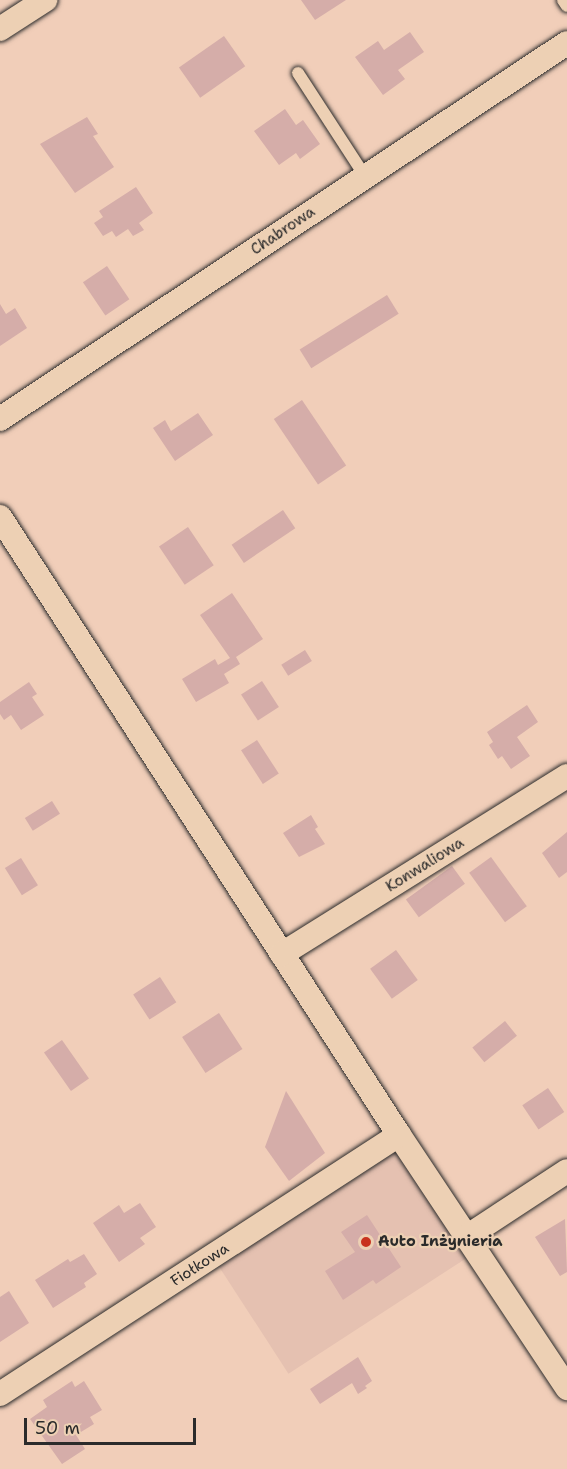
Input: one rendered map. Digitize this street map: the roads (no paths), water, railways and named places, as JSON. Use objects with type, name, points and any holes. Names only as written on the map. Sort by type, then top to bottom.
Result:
[{"type":"street","points":[[0,29],[45,0]]},
{"type":"street","name":"Chabrowa","points":[[0,419],[567,43]]},
{"type":"street","points":[[0,517],[399,1135],[567,1388]]},
{"type":"street","name":"Konwaliowa","points":[[282,954],[567,776]]},
{"type":"street","name":"Fiołkowa","points":[[0,1394],[399,1135]]},
{"type":"street","points":[[468,1236],[567,1171]]},
{"type":"lane","points":[[563,0],[567,6]]},
{"type":"lane","points":[[298,73],[365,176]]},
{"type":"place","name":"Auto Inżynieria","points":[[366,1242]]}]
